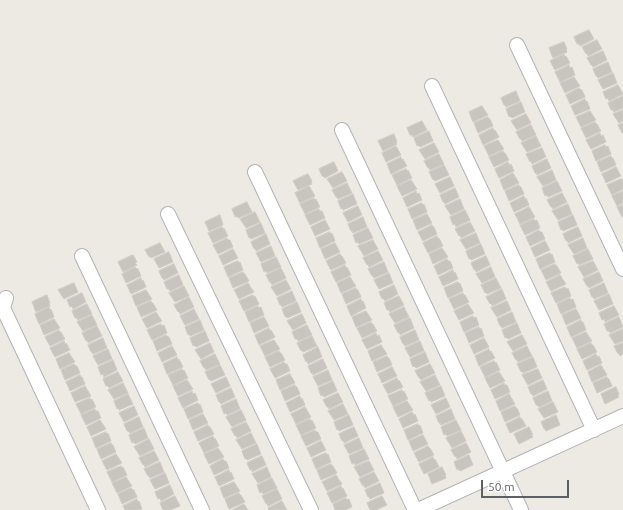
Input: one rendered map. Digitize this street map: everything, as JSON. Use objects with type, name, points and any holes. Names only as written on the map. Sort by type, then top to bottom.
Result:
[{"type":"street","points":[[517,45],[623,269]]},
{"type":"street","points":[[432,86],[594,430]]},
{"type":"street","points":[[342,130],[504,471],[521,510]]},
{"type":"street","points":[[255,172],[416,510],[623,416]]},
{"type":"street","points":[[168,214],[310,510]]},
{"type":"street","points":[[82,256],[202,510]]},
{"type":"street","points":[[6,298],[3,308],[98,510]]},
{"type":"building","points":[[589,30],[594,39],[580,46],[577,44],[574,37]]},
{"type":"building","points":[[597,40],[602,49],[588,56],[582,47]]},
{"type":"building","points":[[564,42],[567,52],[553,58],[549,48]]},
{"type":"building","points":[[603,51],[607,60],[593,67],[587,58]]},
{"type":"building","points":[[564,54],[570,63],[555,70],[550,61]]},
{"type":"building","points":[[608,62],[612,72],[598,78],[593,69]]},
{"type":"building","points":[[569,65],[570,68],[572,67],[575,75],[560,82],[555,72]]},
{"type":"building","points":[[613,73],[617,83],[603,89],[598,80]]},
{"type":"building","points":[[574,77],[580,86],[565,93],[560,83]]},
{"type":"building","points":[[618,85],[623,94],[609,101],[608,98],[606,99],[603,92]]},
{"type":"building","points":[[579,88],[582,90],[585,97],[570,104],[566,95]]},
{"type":"building","points":[[516,91],[520,101],[506,107],[501,98]]},
{"type":"building","points":[[623,96],[623,108],[614,112],[611,110],[608,103]]},
{"type":"building","points":[[585,99],[590,109],[575,115],[571,106]]},
{"type":"building","points":[[521,102],[525,112],[512,118],[510,116],[509,117],[506,109]]},
{"type":"building","points":[[482,106],[488,115],[473,122],[469,112]]},
{"type":"building","points":[[623,110],[623,121],[619,123],[613,114]]},
{"type":"building","points":[[590,111],[596,120],[581,127],[576,117]]},
{"type":"building","points":[[526,114],[531,123],[517,130],[511,121]]},
{"type":"building","points":[[488,117],[493,126],[478,133],[474,123]]},
{"type":"building","points":[[422,121],[427,130],[413,137],[410,135],[407,128]]},
{"type":"building","points":[[595,122],[601,131],[586,138],[581,128]]},
{"type":"building","points":[[623,123],[623,132],[622,133],[618,125]]},
{"type":"building","points":[[531,125],[536,135],[522,141],[516,132]]},
{"type":"building","points":[[493,128],[499,137],[483,145],[479,135]]},
{"type":"building","points":[[429,131],[433,141],[420,147],[418,145],[417,146],[414,138]]},
{"type":"building","points":[[600,133],[601,136],[603,135],[606,142],[591,149],[586,140]]},
{"type":"building","points":[[394,134],[397,144],[383,151],[378,141]]},
{"type":"building","points":[[536,136],[541,146],[527,152],[521,143]]},
{"type":"building","points":[[498,140],[504,149],[489,156],[484,146]]},
{"type":"building","points":[[434,143],[439,152],[425,159],[419,150]]},
{"type":"building","points":[[605,145],[606,147],[608,146],[611,154],[596,161],[592,151]]},
{"type":"building","points":[[396,146],[401,155],[386,162],[382,153]]},
{"type":"building","points":[[542,148],[546,157],[532,164],[526,154]]},
{"type":"building","points":[[503,151],[509,160],[494,167],[489,157]]},
{"type":"building","points":[[439,154],[444,164],[430,170],[424,161]]},
{"type":"building","points":[[611,156],[616,165],[601,172],[597,162]]},
{"type":"building","points":[[401,157],[407,166],[391,174],[387,164]]},
{"type":"building","points":[[547,159],[551,168],[537,175],[532,166]]},
{"type":"building","points":[[334,162],[338,171],[325,178],[322,176],[319,169]]},
{"type":"building","points":[[508,162],[509,165],[511,164],[514,171],[499,178],[495,169]]},
{"type":"building","points":[[444,165],[449,175],[435,181],[434,179],[433,180],[429,172]]},
{"type":"building","points":[[616,167],[621,176],[606,183],[602,174]]},
{"type":"building","points":[[406,169],[412,178],[397,185],[392,175]]},
{"type":"building","points":[[552,170],[556,180],[543,186],[537,177]]},
{"type":"building","points":[[342,172],[347,181],[333,188],[327,179]]},
{"type":"building","points":[[513,173],[519,183],[504,190],[500,180]]},
{"type":"building","points":[[308,174],[312,184],[298,190],[293,181]]},
{"type":"building","points":[[450,177],[454,186],[440,193],[435,184]]},
{"type":"building","points":[[621,179],[623,180],[623,189],[612,195],[607,185]]},
{"type":"building","points":[[411,180],[417,189],[402,196],[397,186]]},
{"type":"building","points":[[557,181],[562,191],[548,197],[547,195],[545,196],[542,188]]},
{"type":"building","points":[[347,183],[352,193],[338,199],[332,190]]},
{"type":"building","points":[[519,185],[524,194],[509,201],[505,191]]},
{"type":"building","points":[[309,186],[315,196],[300,203],[295,193]]},
{"type":"building","points":[[455,188],[459,197],[445,204],[440,195]]},
{"type":"building","points":[[416,191],[417,194],[419,193],[422,200],[407,207],[403,198]]},
{"type":"building","points":[[623,191],[623,203],[617,206],[612,196]]},
{"type":"building","points":[[562,193],[567,202],[553,209],[547,200]]},
{"type":"building","points":[[353,194],[357,204],[343,210],[342,208],[341,209],[338,201]]},
{"type":"building","points":[[524,196],[529,205],[514,212],[510,203]]},
{"type":"building","points":[[314,198],[320,207],[305,214],[300,204]]},
{"type":"building","points":[[460,199],[464,209],[451,215],[445,206]]},
{"type":"building","points":[[247,202],[252,212],[238,218],[237,216],[235,217],[232,209]]},
{"type":"building","points":[[422,203],[423,205],[424,204],[427,212],[412,219],[408,209]]},
{"type":"building","points":[[568,204],[572,214],[558,220],[552,211]]},
{"type":"building","points":[[623,205],[623,217],[622,217],[617,207]]},
{"type":"building","points":[[358,206],[362,215],[348,222],[343,213]]},
{"type":"building","points":[[529,207],[535,217],[520,224],[515,214]]},
{"type":"building","points":[[319,209],[322,211],[325,218],[310,225],[305,215]]},
{"type":"building","points":[[465,210],[470,220],[456,227],[455,224],[453,225],[450,217]]},
{"type":"building","points":[[255,212],[260,222],[246,228],[240,219]]},
{"type":"building","points":[[427,214],[432,223],[417,230],[413,220]]},
{"type":"building","points":[[220,215],[223,225],[209,231],[205,222]]},
{"type":"building","points":[[573,215],[577,225],[563,231],[562,229],[561,230],[558,222]]},
{"type":"building","points":[[363,217],[367,227],[353,233],[348,224]]},
{"type":"building","points":[[534,219],[535,221],[537,220],[540,228],[525,235],[520,225]]},
{"type":"building","points":[[325,220],[330,229],[315,236],[311,227]]},
{"type":"building","points":[[470,222],[475,231],[461,238],[455,229]]},
{"type":"building","points":[[261,223],[265,233],[251,239],[250,237],[249,238],[246,230]]},
{"type":"building","points":[[432,225],[437,234],[423,241],[418,232]]},
{"type":"building","points":[[222,227],[228,236],[213,243],[208,233]]},
{"type":"building","points":[[578,227],[582,236],[568,243],[563,234]]},
{"type":"building","points":[[368,228],[373,238],[359,244],[358,242],[356,243],[353,235]]},
{"type":"building","points":[[539,230],[542,232],[545,239],[530,246],[526,237]]},
{"type":"building","points":[[330,232],[331,234],[332,233],[335,241],[320,248],[316,238]]},
{"type":"building","points":[[476,233],[480,243],[466,249],[460,240]]},
{"type":"building","points":[[266,234],[270,244],[256,251],[251,242]]},
{"type":"building","points":[[437,236],[443,246],[428,253],[423,243]]},
{"type":"building","points":[[227,238],[230,240],[233,247],[218,254],[213,245]]},
{"type":"building","points":[[583,238],[587,248],[574,254],[568,245]]},
{"type":"building","points":[[373,240],[378,249],[364,256],[358,246]]},
{"type":"building","points":[[545,241],[550,250],[535,257],[531,248]]},
{"type":"building","points":[[160,243],[165,252],[151,258],[150,256],[149,257],[145,250]]},
{"type":"building","points":[[335,243],[340,252],[325,259],[321,249]]},
{"type":"building","points":[[481,244],[485,254],[471,260],[470,258],[469,259],[466,251]]},
{"type":"building","points":[[271,246],[275,256],[261,262],[256,253]]},
{"type":"building","points":[[442,248],[448,257],[433,264],[429,254]]},
{"type":"building","points":[[233,249],[238,258],[223,265],[219,256]]},
{"type":"building","points":[[588,249],[593,259],[579,265],[578,263],[577,264],[573,256]]},
{"type":"building","points":[[378,251],[383,260],[369,267],[363,258]]},
{"type":"building","points":[[169,252],[173,262],[159,268],[154,259]]},
{"type":"building","points":[[550,253],[551,255],[552,254],[555,262],[540,269],[536,259]]},
{"type":"building","points":[[340,254],[346,263],[331,270],[326,261]]},
{"type":"building","points":[[133,255],[137,265],[123,272],[118,262]]},
{"type":"building","points":[[486,256],[490,265],[476,272],[471,263]]},
{"type":"building","points":[[276,257],[281,267],[267,273],[266,271],[264,272],[261,264]]},
{"type":"building","points":[[447,259],[450,261],[453,268],[438,275],[434,266]]},
{"type":"building","points":[[238,261],[239,263],[240,262],[243,270],[228,277],[224,267]]},
{"type":"building","points":[[593,261],[598,270],[584,277],[578,267]]},
{"type":"building","points":[[384,262],[388,272],[374,278],[368,269]]},
{"type":"building","points":[[174,264],[178,273],[164,280],[159,271]]},
{"type":"building","points":[[555,264],[561,273],[546,280],[541,270]]},
{"type":"building","points":[[345,265],[351,275],[336,282],[331,272]]},
{"type":"building","points":[[135,267],[138,269],[141,276],[126,283],[122,274]]},
{"type":"building","points":[[491,267],[495,277],[482,283],[476,274]]},
{"type":"building","points":[[281,268],[286,278],[272,285],[266,275]]},
{"type":"building","points":[[453,270],[458,279],[443,286],[439,277]]},
{"type":"building","points":[[243,272],[249,281],[233,288],[229,278]]},
{"type":"building","points":[[599,272],[603,281],[589,288],[583,279]]},
{"type":"building","points":[[389,273],[393,283],[379,289],[374,280]]},
{"type":"building","points":[[179,275],[183,285],[170,291],[167,289],[164,282]]},
{"type":"building","points":[[560,275],[566,284],[551,291],[546,282]]},
{"type":"building","points":[[350,277],[356,286],[341,293],[337,283]]},
{"type":"building","points":[[141,278],[146,287],[131,294],[127,285]]},
{"type":"building","points":[[496,278],[501,288],[487,294],[486,292],[485,293],[481,285]]},
{"type":"building","points":[[286,280],[291,289],[277,296],[271,287]]},
{"type":"building","points":[[458,282],[459,284],[460,283],[463,291],[448,298],[444,288]]},
{"type":"building","points":[[74,283],[78,292],[64,299],[58,290]]},
{"type":"building","points":[[248,283],[254,292],[239,299],[234,290]]},
{"type":"building","points":[[604,283],[608,293],[594,299],[589,290]]},
{"type":"building","points":[[394,285],[398,294],[385,301],[383,298],[382,299],[379,292]]},
{"type":"building","points":[[184,286],[189,296],[175,302],[169,293]]},
{"type":"building","points":[[565,287],[566,289],[568,288],[571,296],[556,303],[551,293]]},
{"type":"building","points":[[356,288],[361,297],[346,304],[342,294]]},
{"type":"building","points":[[502,289],[506,299],[492,306],[486,297]]},
{"type":"building","points":[[146,290],[152,299],[136,306],[132,296]]},
{"type":"building","points":[[292,291],[296,301],[282,307],[277,298]]},
{"type":"building","points":[[82,293],[86,302],[73,309],[72,306],[70,307],[67,300]]},
{"type":"building","points":[[463,293],[469,302],[454,309],[449,299]]},
{"type":"building","points":[[609,294],[613,304],[599,310],[594,301]]},
{"type":"building","points":[[47,295],[50,306],[36,312],[32,302]]},
{"type":"building","points":[[253,295],[259,304],[244,311],[239,301]]},
{"type":"building","points":[[399,296],[404,305],[390,312],[387,310],[384,303]]},
{"type":"building","points":[[189,297],[194,307],[180,314],[174,305]]},
{"type":"building","points":[[570,298],[571,300],[573,299],[576,307],[561,314],[557,304]]},
{"type":"building","points":[[361,299],[366,308],[351,316],[347,306]]},
{"type":"building","points":[[151,301],[157,310],[141,317],[137,307]]},
{"type":"building","points":[[507,301],[511,310],[497,317],[491,308]]},
{"type":"building","points":[[297,302],[301,312],[287,318],[286,316],[285,317],[282,309]]},
{"type":"building","points":[[87,304],[92,314],[78,320],[75,318],[72,311]]},
{"type":"building","points":[[468,304],[474,313],[459,320],[454,311]]},
{"type":"building","points":[[258,306],[259,308],[261,307],[264,315],[249,322],[245,312]]},
{"type":"building","points":[[614,306],[619,315],[605,322],[604,319],[602,320],[599,313]]},
{"type":"building","points":[[49,307],[54,317],[39,324],[35,314]]},
{"type":"building","points":[[404,307],[409,317],[395,323],[389,314]]},
{"type":"building","points":[[194,309],[199,319],[185,325],[180,316]]},
{"type":"building","points":[[576,309],[581,318],[566,325],[562,315]]},
{"type":"building","points":[[366,311],[372,320],[356,327],[352,317]]},
{"type":"building","points":[[156,312],[162,321],[147,328],[142,319]]},
{"type":"building","points":[[512,312],[516,322],[502,328],[497,319]]},
{"type":"building","points":[[302,314],[306,323],[293,330],[287,321]]},
{"type":"building","points":[[92,315],[97,325],[83,331],[77,322]]},
{"type":"building","points":[[473,316],[474,318],[476,317],[479,325],[464,332],[460,322]]},
{"type":"building","points":[[264,317],[269,326],[254,333],[250,323]]},
{"type":"building","points":[[619,317],[623,327],[610,333],[607,331],[604,324]]},
{"type":"building","points":[[410,318],[414,328],[400,335],[394,325]]},
{"type":"building","points":[[54,319],[60,328],[44,335],[40,325]]},
{"type":"building","points":[[200,320],[204,330],[190,336],[189,334],[188,335],[185,327]]},
{"type":"building","points":[[581,320],[586,330],[571,337],[567,327]]},
{"type":"building","points":[[371,322],[377,331],[362,338],[357,328]]},
{"type":"building","points":[[517,323],[521,333],[508,339],[506,337],[505,338],[502,330]]},
{"type":"building","points":[[161,324],[162,326],[164,325],[167,333],[152,340],[147,330]]},
{"type":"building","points":[[307,325],[312,335],[298,341],[295,339],[292,332]]},
{"type":"building","points":[[97,326],[102,336],[88,343],[82,333]]},
{"type":"building","points":[[479,327],[479,329],[481,328],[484,336],[469,343],[465,333]]},
{"type":"building","points":[[269,328],[275,337],[259,345],[255,335]]},
{"type":"building","points":[[623,329],[623,341],[615,344],[609,335]]},
{"type":"building","points":[[59,330],[65,339],[50,346],[45,337]]},
{"type":"building","points":[[415,330],[419,340],[405,346],[400,337]]},
{"type":"building","points":[[205,331],[209,341],[196,347],[194,345],[193,346],[190,338]]},
{"type":"building","points":[[586,332],[592,341],[577,348],[572,338]]},
{"type":"building","points":[[376,333],[377,336],[379,335],[382,342],[367,349],[362,340]]},
{"type":"building","points":[[166,335],[169,337],[172,344],[157,351],[153,341]]},
{"type":"building","points":[[522,335],[527,344],[513,351],[507,342]]},
{"type":"building","points":[[312,336],[317,346],[303,352],[302,350],[301,351],[297,343]]},
{"type":"building","points":[[103,338],[107,348],[93,354],[88,345]]},
{"type":"building","points":[[484,338],[489,347],[474,354],[470,345]]},
{"type":"building","points":[[274,340],[280,349],[265,356],[260,346]]},
{"type":"building","points":[[64,341],[70,350],[55,357],[50,348]]},
{"type":"building","points":[[420,341],[424,351],[410,357],[405,348]]},
{"type":"building","points":[[210,343],[214,352],[201,359],[195,350]]},
{"type":"building","points":[[591,343],[597,352],[582,359],[577,349]]},
{"type":"building","points":[[623,343],[623,354],[620,356],[614,346]]},
{"type":"building","points":[[381,345],[387,354],[372,361],[368,351]]},
{"type":"building","points":[[172,346],[177,355],[162,362],[158,353]]},
{"type":"building","points":[[527,346],[532,356],[518,362],[512,353]]},
{"type":"building","points":[[318,347],[322,357],[308,364],[303,355]]},
{"type":"building","points":[[108,349],[112,359],[98,365],[93,356]]},
{"type":"building","points":[[489,349],[495,358],[479,366],[475,356]]},
{"type":"building","points":[[279,351],[285,360],[270,367],[265,357]]},
{"type":"building","points":[[425,352],[429,362],[416,368],[414,366],[413,367],[410,359]]},
{"type":"building","points":[[69,353],[75,362],[60,369],[56,359]]},
{"type":"building","points":[[215,354],[220,364],[206,370],[200,361]]},
{"type":"building","points":[[596,354],[597,357],[599,356],[602,363],[587,370],[583,361]]},
{"type":"building","points":[[387,356],[392,365],[377,372],[373,362]]},
{"type":"building","points":[[177,357],[183,367],[167,374],[163,364]]},
{"type":"building","points":[[533,357],[537,367],[523,373],[522,371],[521,372],[517,364]]},
{"type":"building","points":[[323,359],[327,368],[313,375],[308,366]]},
{"type":"building","points":[[113,360],[117,370],[104,377],[103,374],[101,375],[98,367]]},
{"type":"building","points":[[494,361],[500,370],[485,377],[480,367]]},
{"type":"building","points":[[284,362],[287,364],[290,371],[275,378],[270,369]]},
{"type":"building","points":[[74,364],[77,366],[80,373],[65,380],[61,370]]},
{"type":"building","points":[[430,364],[435,373],[421,380],[415,371]]},
{"type":"building","points":[[220,365],[225,375],[211,381],[210,379],[209,380],[205,372]]},
{"type":"building","points":[[601,365],[607,375],[592,382],[588,372]]},
{"type":"building","points":[[392,367],[397,376],[382,383],[378,374]]},
{"type":"building","points":[[182,369],[188,378],[173,385],[168,375]]},
{"type":"building","points":[[538,369],[542,378],[528,385],[522,375]]},
{"type":"building","points":[[328,370],[332,380],[318,386],[313,377]]},
{"type":"building","points":[[118,372],[123,381],[109,388],[106,386],[103,379]]},
{"type":"building","points":[[499,372],[505,381],[490,388],[485,378]]},
{"type":"building","points":[[290,374],[295,383],[280,390],[276,380]]},
{"type":"building","points":[[80,375],[85,384],[70,391],[66,382]]},
{"type":"building","points":[[435,375],[440,385],[426,391],[420,382]]},
{"type":"building","points":[[226,377],[230,386],[216,393],[211,384]]},
{"type":"building","points":[[607,377],[612,386],[597,393],[593,383]]},
{"type":"building","points":[[397,378],[403,387],[388,394],[383,385]]},
{"type":"building","points":[[187,380],[193,389],[178,396],[173,386]]},
{"type":"building","points":[[543,380],[547,389],[533,396],[528,387]]},
{"type":"building","points":[[333,381],[337,391],[324,397],[323,395],[321,396],[318,388]]},
{"type":"building","points":[[123,383],[128,393],[114,399],[108,390]]},
{"type":"building","points":[[504,383],[507,385],[510,392],[495,399],[491,390]]},
{"type":"building","points":[[295,385],[300,394],[285,401],[281,391]]},
{"type":"building","points":[[85,386],[91,396],[75,402],[71,393]]},
{"type":"building","points":[[441,386],[445,396],[431,402],[430,400],[429,401],[425,393]]},
{"type":"building","points":[[616,387],[619,397],[605,404],[601,394]]},
{"type":"building","points":[[231,388],[235,397],[221,404],[216,395]]},
{"type":"building","points":[[402,390],[408,399],[393,406],[388,396]]},
{"type":"building","points":[[192,391],[193,394],[195,393],[198,400],[183,408],[178,398]]},
{"type":"building","points":[[548,391],[552,401],[539,407],[536,405],[533,398]]},
{"type":"building","points":[[338,393],[343,402],[329,409],[323,400]]},
{"type":"building","points":[[128,394],[133,404],[119,410],[118,408],[117,409],[114,401]]},
{"type":"building","points":[[509,394],[515,404],[500,411],[496,401]]},
{"type":"building","points":[[300,396],[305,405],[290,412],[286,403]]},
{"type":"building","points":[[90,398],[96,407],[81,414],[76,404]]},
{"type":"building","points":[[446,398],[450,407],[436,414],[431,405]]},
{"type":"building","points":[[236,399],[240,409],[227,415],[226,413],[224,414],[221,406]]},
{"type":"building","points":[[407,401],[413,410],[398,417],[393,407]]},
{"type":"building","points":[[553,402],[558,412],[544,418],[538,409]]},
{"type":"building","points":[[198,403],[199,405],[200,404],[203,412],[188,419],[184,409]]},
{"type":"building","points":[[343,404],[348,414],[334,420],[328,411]]},
{"type":"building","points":[[134,406],[138,415],[124,422],[119,413]]},
{"type":"building","points":[[515,406],[520,415],[505,422],[501,412]]},
{"type":"building","points":[[305,407],[311,417],[296,424],[291,414]]},
{"type":"building","points":[[95,409],[98,411],[101,418],[86,425],[81,415]]},
{"type":"building","points":[[451,409],[455,419],[441,425],[436,416]]},
{"type":"building","points":[[241,410],[246,420],[232,427],[226,417]]},
{"type":"building","points":[[412,412],[414,415],[415,414],[418,421],[403,428],[399,419]]},
{"type":"building","points":[[203,414],[208,423],[193,430],[189,420]]},
{"type":"building","points":[[349,415],[353,425],[339,431],[338,429],[337,430],[334,422]]},
{"type":"building","points":[[556,415],[560,425],[546,431],[541,422]]},
{"type":"building","points":[[139,417],[143,427],[130,433],[127,431],[124,424]]},
{"type":"building","points":[[520,417],[526,426],[510,433],[506,424]]},
{"type":"building","points":[[310,419],[316,428],[301,435],[296,425]]},
{"type":"building","points":[[100,420],[106,429],[91,436],[87,427]]},
{"type":"building","points":[[456,420],[461,430],[447,436],[446,434],[444,435],[441,427]]},
{"type":"building","points":[[246,422],[251,431],[237,438],[231,429]]},
{"type":"building","points":[[418,424],[419,426],[420,425],[423,433],[408,440],[404,430]]},
{"type":"building","points":[[208,425],[214,434],[198,441],[194,432]]},
{"type":"building","points":[[354,427],[358,436],[344,443],[339,434]]},
{"type":"building","points":[[529,427],[533,437],[519,444],[514,434]]},
{"type":"building","points":[[144,428],[148,438],[135,444],[134,442],[132,443],[129,435]]},
{"type":"building","points":[[315,430],[318,432],[321,439],[306,446],[301,436]]},
{"type":"building","points":[[461,431],[466,441],[452,448],[446,438]]},
{"type":"building","points":[[106,432],[107,434],[108,433],[111,441],[96,448],[92,438]]},
{"type":"building","points":[[251,433],[256,443],[242,449],[236,440]]},
{"type":"building","points":[[423,435],[428,444],[413,451],[409,441]]},
{"type":"building","points":[[213,436],[219,446],[204,453],[199,443]]},
{"type":"building","points":[[359,438],[363,448],[349,454],[344,445]]},
{"type":"building","points":[[149,439],[154,449],[140,456],[134,447]]},
{"type":"building","points":[[321,441],[326,450],[311,457],[307,448]]},
{"type":"building","points":[[111,443],[116,452],[101,459],[97,449]]},
{"type":"building","points":[[466,443],[471,452],[457,459],[451,450]]},
{"type":"building","points":[[257,444],[261,454],[247,460],[246,458],[245,459],[242,451]]},
{"type":"building","points":[[428,446],[434,455],[419,462],[414,453]]},
{"type":"building","points":[[218,448],[224,457],[209,464],[204,454]]},
{"type":"building","points":[[364,449],[369,459],[355,465],[354,463],[352,464],[349,456]]},
{"type":"building","points":[[154,451],[159,460],[145,467],[139,458]]},
{"type":"building","points":[[326,453],[327,455],[328,454],[331,462],[316,469],[312,459]]},
{"type":"building","points":[[116,454],[122,463],[107,470],[102,461]]},
{"type":"building","points":[[469,455],[473,465],[460,471],[459,469],[457,470],[454,462]]},
{"type":"building","points":[[262,456],[266,465],[252,472],[252,469],[250,470],[247,463]]},
{"type":"building","points":[[433,457],[439,467],[424,474],[419,464]]},
{"type":"building","points":[[223,459],[226,461],[229,468],[214,475],[210,466]]},
{"type":"building","points":[[369,461],[374,470],[360,477],[354,467]]},
{"type":"building","points":[[160,462],[164,472],[150,478],[144,469]]},
{"type":"building","points":[[331,464],[337,473],[321,480],[317,470]]},
{"type":"building","points":[[121,466],[127,475],[112,482],[107,472]]},
{"type":"building","points":[[267,467],[271,477],[258,483],[252,474]]},
{"type":"building","points":[[442,467],[446,478],[432,484],[428,474]]},
{"type":"building","points":[[229,470],[234,479],[219,486],[215,477]]},
{"type":"building","points":[[374,472],[379,481],[365,488],[359,479]]},
{"type":"building","points":[[165,473],[169,483],[155,489],[150,480]]},
{"type":"building","points":[[336,475],[342,484],[327,491],[322,482]]},
{"type":"building","points":[[126,477],[132,486],[117,493],[112,483]]},
{"type":"building","points":[[272,478],[277,488],[263,494],[262,492],[260,493],[257,485]]},
{"type":"building","points":[[234,482],[240,491],[224,498],[220,488]]},
{"type":"building","points":[[380,483],[384,493],[370,499],[365,490]]},
{"type":"building","points":[[170,485],[174,494],[161,501],[160,498],[158,499],[155,492]]},
{"type":"building","points":[[341,486],[347,496],[332,503],[327,493]]},
{"type":"building","points":[[131,488],[134,490],[137,497],[122,504],[118,494]]},
{"type":"building","points":[[277,489],[282,499],[268,506],[262,496]]},
{"type":"building","points":[[239,493],[245,502],[229,509],[225,499]]},
{"type":"building","points":[[175,496],[180,506],[170,510],[163,510],[160,503]]},
{"type":"building","points":[[382,496],[387,505],[376,510],[370,510],[367,503]]},
{"type":"building","points":[[346,498],[347,500],[349,499],[352,507],[345,510],[335,510],[333,504]]},
{"type":"building","points":[[137,499],[142,509],[125,510],[123,506]]},
{"type":"building","points":[[282,501],[287,510],[269,510],[268,508]]},
{"type":"building","points":[[244,504],[248,510],[232,510]]}]
